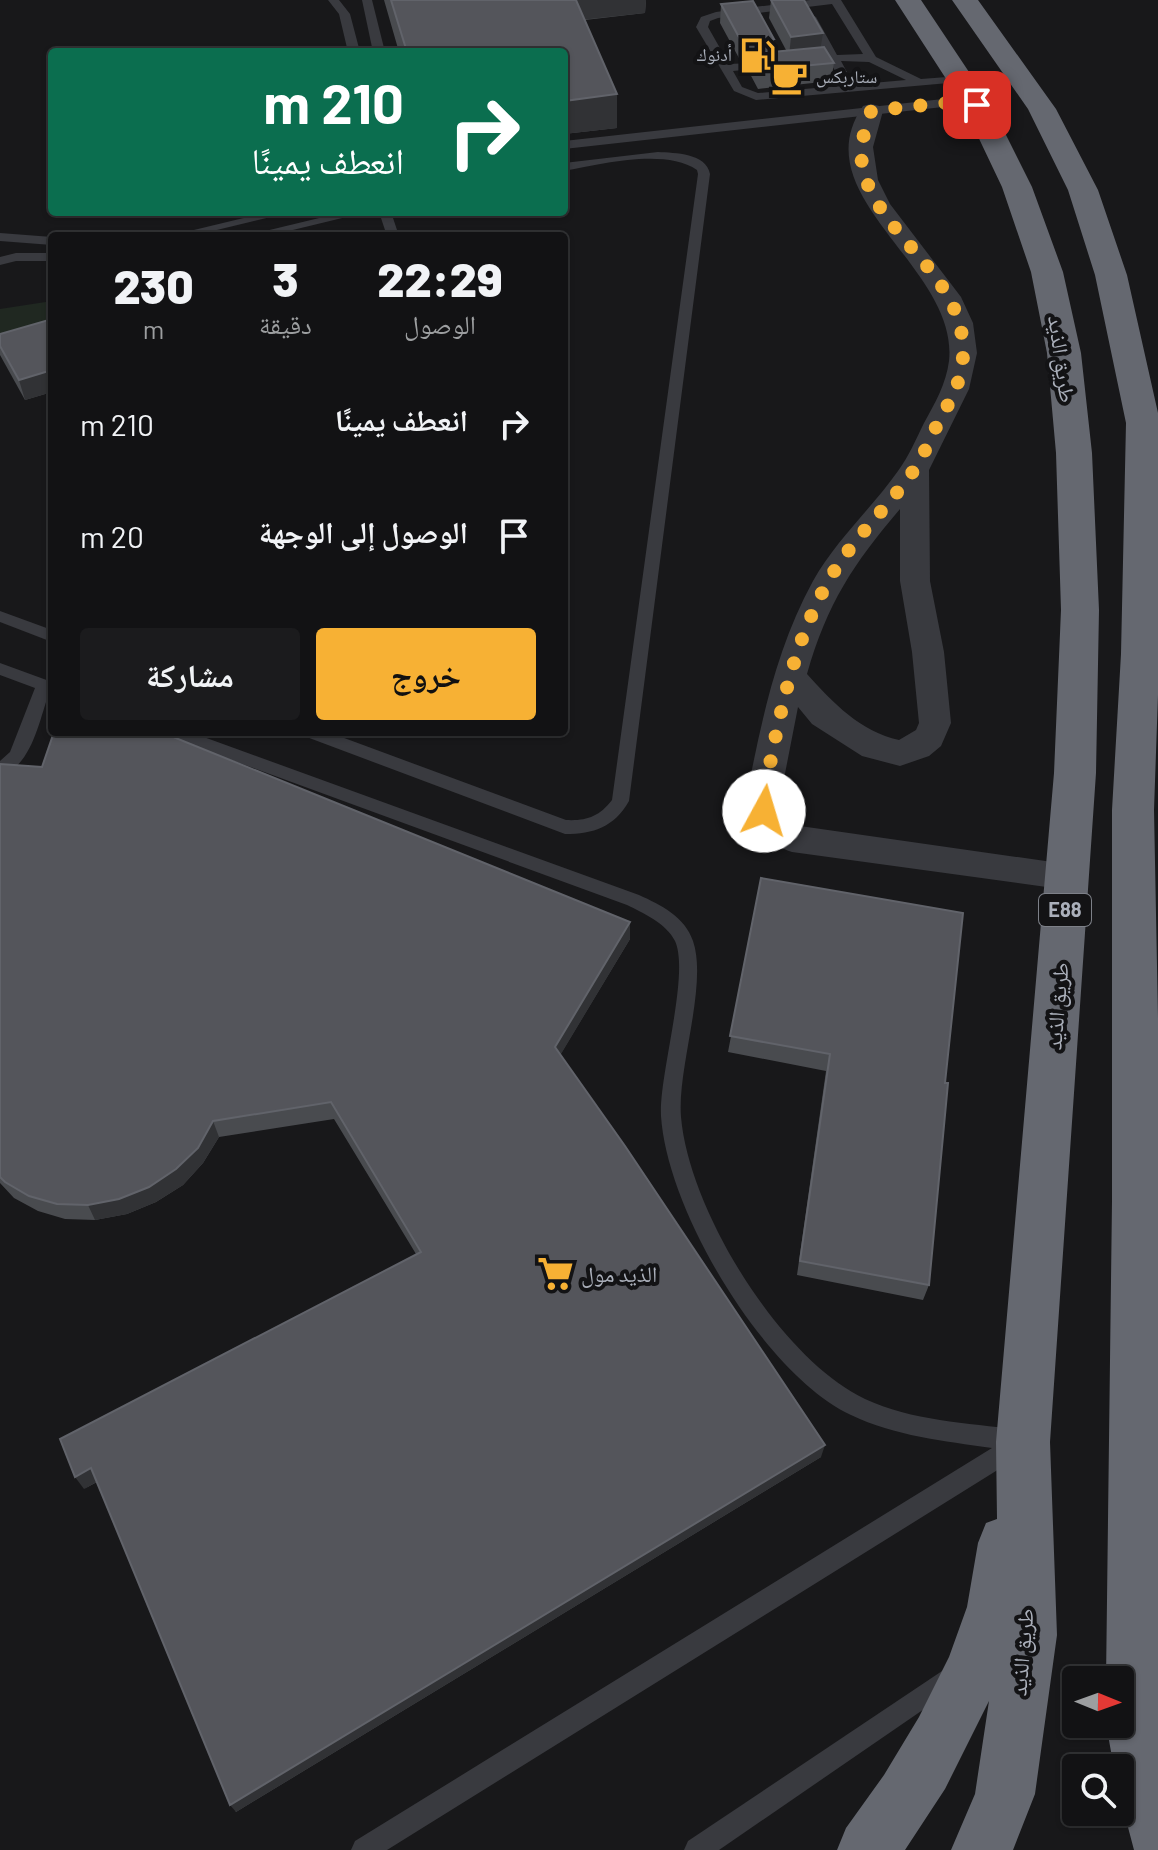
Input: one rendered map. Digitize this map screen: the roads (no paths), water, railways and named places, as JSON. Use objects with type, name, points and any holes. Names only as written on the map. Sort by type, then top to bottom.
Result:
[{"type":"highway","name":"طريق الذيد","points":[[908,0],[953,89],[1017,187],[1047,272],[1064,353],[1074,453],[1080,610],[1075,773],[1023,1442],[1028,1635],[1005,1794],[982,1850]]},
{"type":"highway","points":[[965,0],[1042,109],[1083,190],[1111,275],[1150,424],[1149,655],[1139,811],[1148,1195],[1136,1370],[1135,1724],[1158,1834]]},
{"type":"highway","points":[[1136,1370],[1158,1479]]},
{"type":"highway","points":[[868,1850],[891,1819],[957,1706],[994,1614],[1023,1442]]},
{"type":"street","points":[[871,111],[861,148],[866,178],[883,209],[945,289],[961,332],[960,376],[952,398],[914,469],[848,548],[809,619],[788,674],[764,794],[764,811],[774,827],[792,838],[1068,876]]},
{"type":"street","points":[[788,674],[824,715],[874,747],[900,753],[917,747],[929,737],[935,723],[928,652],[915,581],[914,469]]},
{"type":"lane","points":[[333,0],[344,14],[353,48]]},
{"type":"lane","points":[[367,0],[378,48]]},
{"type":"lane","points":[[872,59],[836,0],[716,15],[702,23],[738,89],[756,97],[953,89]]},
{"type":"lane","points":[[803,5],[842,74]]},
{"type":"lane","points":[[756,10],[763,23]]},
{"type":"lane","points":[[777,50],[790,62]]},
{"type":"lane","points":[[725,68],[833,58],[872,59],[953,89]]},
{"type":"lane","points":[[568,145],[943,103],[953,89]]},
{"type":"lane","points":[[321,736],[565,827],[583,828],[601,823],[613,813],[620,801],[704,174],[703,168],[692,159],[672,155],[568,167]]},
{"type":"lane","points":[[193,232],[267,216]]},
{"type":"lane","points":[[269,232],[343,216]]},
{"type":"lane","points":[[0,237],[48,241]]},
{"type":"lane","points":[[0,261],[16,257],[48,257]]},
{"type":"lane","points":[[0,616],[48,634]]},
{"type":"lane","points":[[0,669],[48,687],[17,756],[0,770]]},
{"type":"lane","points":[[183,736],[633,900],[665,916],[685,942],[687,974],[674,1062],[671,1116],[682,1172],[704,1228],[762,1320],[795,1363],[839,1397],[891,1419],[1023,1442]]},
{"type":"lane","points":[[364,1850],[1023,1442]]},
{"type":"lane","points":[[697,1850],[976,1660]]},
{"type":"place","name":"أدنوك","points":[[758,55]]},
{"type":"place","name":"ستاربكس","points":[[790,77]]},
{"type":"place","name":"الذيد مول","points":[[555,1274]]}]
